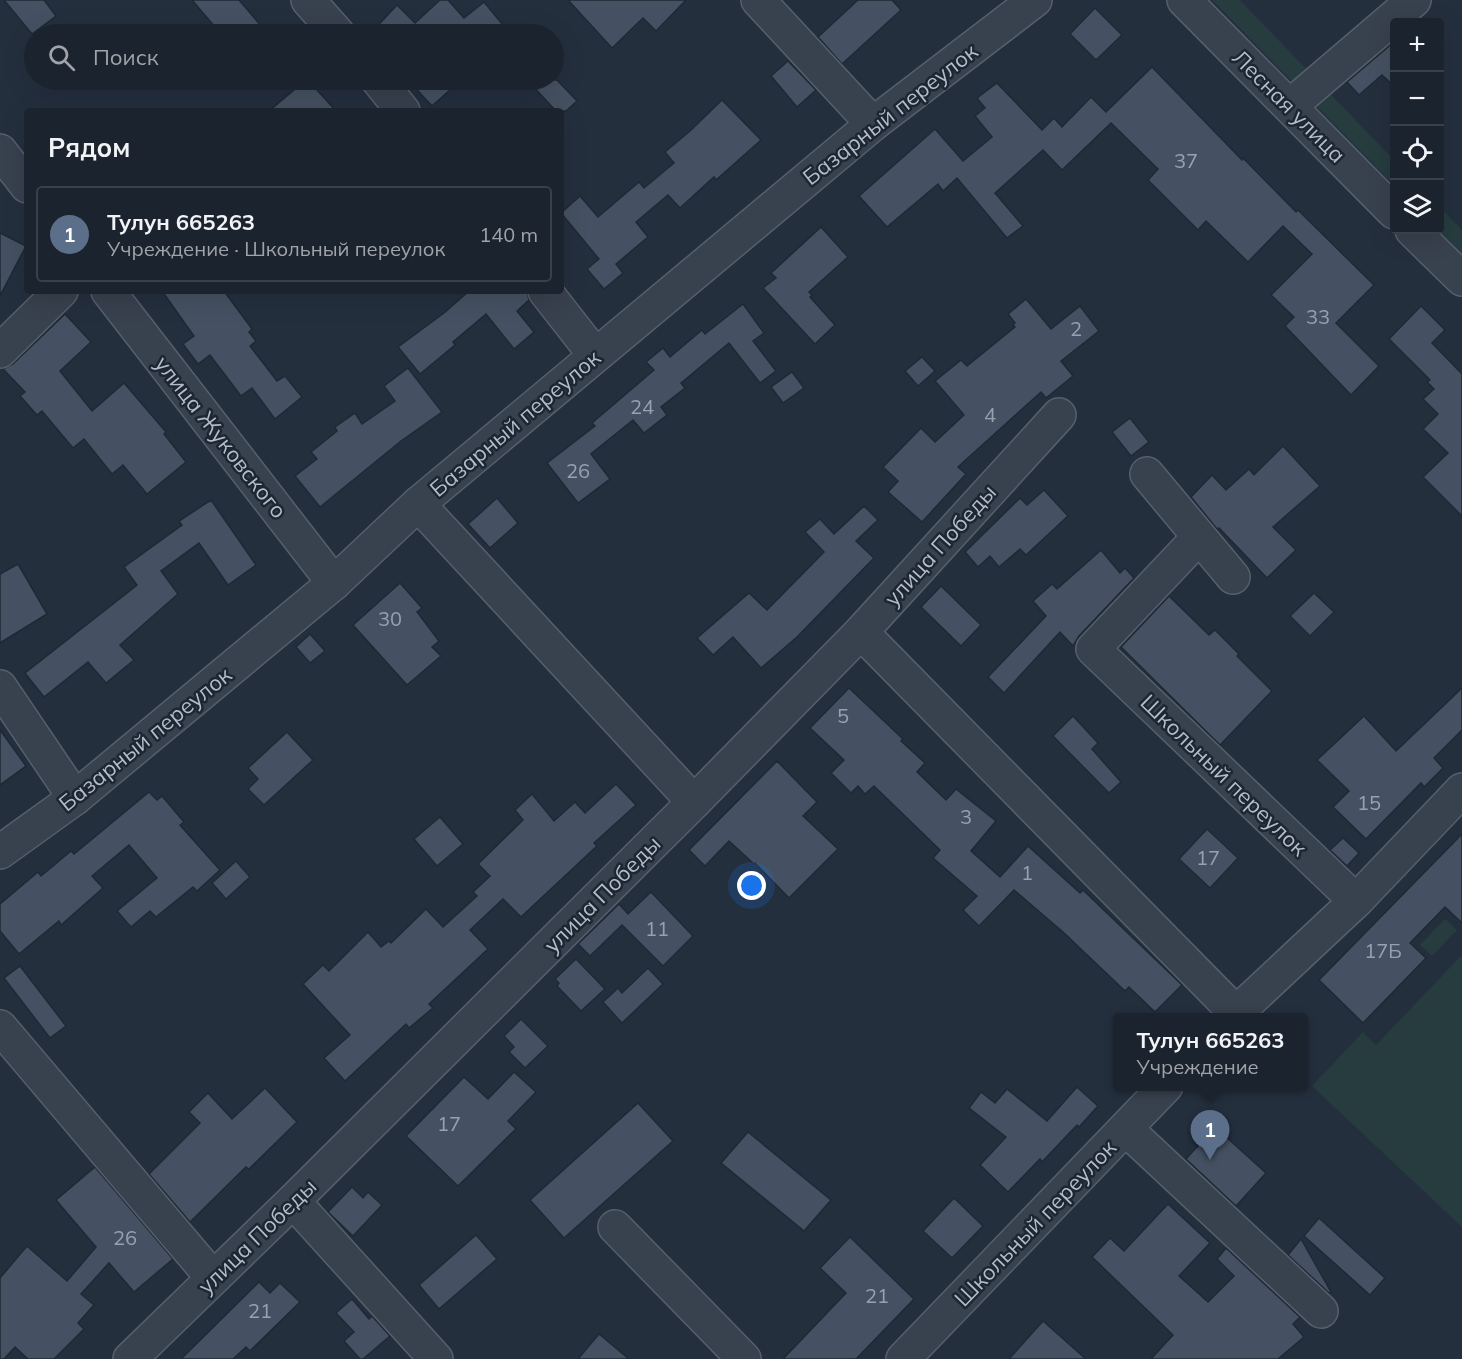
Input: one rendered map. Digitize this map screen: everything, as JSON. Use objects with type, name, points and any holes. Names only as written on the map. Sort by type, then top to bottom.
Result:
[{"type":"street","points":[[308,0],[329,24]]},
{"type":"street","points":[[758,0],[873,124]]},
{"type":"street","name":"Базарный переулок","points":[[0,852],[75,798],[334,583],[418,504],[873,124],[1035,0]]},
{"type":"street","name":"Лесная улица","points":[[1184,0],[1390,207]]},
{"type":"street","points":[[1290,106],[1414,0]]},
{"type":"street","points":[[386,90],[401,108]]},
{"type":"street","points":[[0,151],[24,182]]},
{"type":"street","points":[[1416,234],[1462,279]]},
{"type":"street","points":[[0,351],[58,294]]},
{"type":"street","name":"улица Жуковского","points":[[110,294],[334,583]]},
{"type":"street","points":[[547,294],[595,355]]},
{"type":"street","name":"улица Победы","points":[[130,1359],[293,1201],[694,802],[861,632],[1059,414]]},
{"type":"street","points":[[1147,474],[1233,577]]},
{"type":"street","points":[[418,504],[694,802]]},
{"type":"street","name":"Школьный переулок","points":[[1198,537],[1093,649],[1356,901]]},
{"type":"street","points":[[861,632],[1232,1013]]},
{"type":"street","points":[[0,687],[75,798]]},
{"type":"street","points":[[1236,1013],[1356,901],[1462,790]]},
{"type":"street","points":[[0,1027],[213,1278]]},
{"type":"street","name":"Школьный переулок","points":[[903,1359],[1161,1091]]},
{"type":"street","points":[[1126,1129],[1321,1311]]},
{"type":"street","points":[[293,1201],[436,1359]]},
{"type":"street","points":[[615,1227],[744,1359]]},
{"type":"green space","points":[[1212,0],[1240,0],[1390,156],[1390,181]]},
{"type":"green space","points":[[1444,211],[1462,230],[1462,254],[1442,234],[1444,234]]},
{"type":"green space","points":[[1445,919],[1457,930],[1432,956],[1420,945]]},
{"type":"green space","points":[[1462,955],[1462,1227],[1312,1086],[1363,1032],[1376,1045]]},
{"type":"building","points":[[4,0],[44,0],[56,16],[45,24],[24,24]]},
{"type":"building","points":[[192,0],[239,0],[259,24],[212,24]]},
{"type":"building","points":[[440,0],[448,0],[464,18],[484,2],[502,24],[379,24],[397,5],[415,23]]},
{"type":"building","points":[[568,0],[686,0],[656,31],[643,18],[612,48]]},
{"type":"building","points":[[858,0],[892,0],[901,10],[842,64],[818,37]]},
{"type":"building","points":[[1095,8],[1122,35],[1096,60],[1070,34]]},
{"type":"building","points":[[1390,45],[1390,82],[1382,75],[1359,95],[1347,82]]},
{"type":"building","points":[[788,61],[816,90],[797,107],[771,76]]},
{"type":"building","points":[[1152,67],[1242,160],[1243,158],[1296,212],[1298,210],[1374,285],[1336,323],[1379,366],[1351,395],[1285,326],[1294,317],[1271,295],[1312,254],[1283,226],[1248,262],[1206,221],[1198,230],[1148,180],[1158,169],[1111,123],[1062,170],[1043,150],[995,193],[1023,226],[1007,238],[957,178],[943,191],[938,184],[887,227],[859,196],[935,129],[963,161],[992,137],[975,116],[985,108],[977,98],[997,83],[1042,130],[1054,118],[1062,127],[1091,97],[1106,112]]},
{"type":"building","points":[[564,87],[577,101],[566,111],[564,108],[553,108],[536,90],[564,90]]},
{"type":"building","points":[[294,90],[317,90],[333,108],[273,108]]},
{"type":"building","points":[[417,90],[450,90],[432,106]]},
{"type":"building","points":[[722,100],[761,140],[716,180],[714,177],[680,208],[668,195],[636,222],[648,237],[616,264],[623,273],[604,289],[587,269],[599,259],[564,217],[564,210],[580,196],[598,217],[639,182],[644,188],[674,163],[665,152]]},
{"type":"building","points":[[821,227],[848,257],[809,292],[812,295],[810,297],[835,325],[815,344],[763,288],[776,278],[771,273]]},
{"type":"building","points":[[0,233],[24,245],[24,250],[0,296]]},
{"type":"building","points":[[164,294],[226,294],[252,329],[249,332],[256,341],[250,346],[277,381],[285,376],[302,397],[275,419],[252,388],[241,396],[210,355],[198,364],[183,344],[194,336]]},
{"type":"building","points":[[466,294],[528,294],[529,300],[517,311],[534,332],[514,349],[486,314],[453,342],[455,345],[420,374],[398,347]]},
{"type":"building","points":[[1026,299],[1051,329],[1080,306],[1099,331],[1061,361],[1073,376],[1046,398],[1041,392],[958,467],[966,474],[922,522],[888,492],[898,481],[883,467],[921,428],[935,442],[964,415],[935,381],[961,360],[967,366],[1015,327],[1013,325],[1015,323],[1008,314]]},
{"type":"building","points":[[743,304],[764,333],[753,341],[776,371],[760,383],[729,343],[681,383],[685,388],[661,407],[667,415],[644,433],[633,420],[591,454],[610,479],[578,503],[547,463],[595,426],[592,423],[654,370],[646,362],[663,348],[670,357],[702,330],[705,334]]},
{"type":"building","points":[[1421,306],[1445,330],[1432,343],[1462,374],[1462,516],[1423,477],[1448,453],[1423,429],[1438,414],[1423,399],[1434,389],[1427,382],[1430,380],[1389,339]]},
{"type":"building","points":[[65,314],[91,342],[60,371],[92,411],[124,383],[166,432],[164,434],[186,462],[147,494],[123,465],[112,474],[84,439],[73,448],[42,411],[37,415],[20,396],[25,392],[3,369],[13,364]]},
{"type":"building","points":[[922,357],[935,371],[918,386],[905,371]]},
{"type":"building","points":[[408,368],[442,412],[401,441],[320,507],[295,476],[317,459],[311,452],[337,431],[335,427],[355,413],[362,424],[395,401],[384,386]]},
{"type":"building","points":[[792,372],[804,388],[783,403],[771,387]]},
{"type":"building","points":[[1130,418],[1149,442],[1131,456],[1112,432]]},
{"type":"building","points":[[1283,446],[1320,486],[1273,527],[1296,550],[1267,578],[1219,528],[1217,529],[1191,497],[1212,475],[1226,490],[1249,469],[1254,475]]},
{"type":"building","points":[[1044,490],[1068,516],[1026,555],[1020,549],[999,567],[990,556],[978,567],[965,552],[1020,498],[1027,505]]},
{"type":"building","points":[[497,498],[518,523],[490,548],[468,524]]},
{"type":"building","points":[[211,500],[256,565],[228,585],[199,543],[161,571],[178,594],[120,645],[134,660],[106,683],[88,662],[44,697],[25,673],[137,585],[124,567],[182,525],[179,521]]},
{"type":"building","points":[[864,506],[878,520],[856,541],[874,558],[797,637],[761,668],[733,637],[713,655],[697,638],[749,593],[767,610],[824,552],[805,532],[820,519],[834,534]]},
{"type":"building","points":[[1101,550],[1120,573],[1125,568],[1134,578],[1079,636],[1073,646],[1060,632],[1004,693],[988,677],[1046,616],[1033,601],[1052,584],[1057,589]]},
{"type":"building","points":[[18,564],[47,614],[0,643],[0,574]]},
{"type":"building","points":[[400,583],[422,608],[417,612],[439,641],[432,647],[441,656],[407,685],[353,625]]},
{"type":"building","points":[[941,586],[981,625],[961,646],[921,607]]},
{"type":"building","points":[[1314,593],[1334,612],[1310,636],[1290,616]]},
{"type":"building","points":[[1169,596],[1209,635],[1215,630],[1272,691],[1220,745],[1121,647]]},
{"type":"building","points":[[310,634],[325,651],[310,663],[296,647]]},
{"type":"building","points":[[849,688],[925,763],[917,772],[946,800],[956,789],[996,821],[971,851],[1000,877],[1028,846],[1080,893],[1083,890],[1182,985],[1155,1012],[1129,987],[1125,991],[1063,932],[1014,890],[979,926],[963,910],[977,896],[933,858],[940,850],[874,786],[865,794],[858,786],[851,793],[831,773],[844,760],[810,728]]},
{"type":"building","points":[[1462,688],[1462,730],[1434,758],[1443,768],[1424,787],[1421,783],[1366,839],[1333,807],[1349,791],[1317,760],[1364,716],[1396,751]]},
{"type":"building","points":[[1073,716],[1098,743],[1092,749],[1121,782],[1109,793],[1053,736]]},
{"type":"building","points":[[0,730],[26,766],[0,785]]},
{"type":"building","points":[[287,732],[313,760],[264,805],[248,789],[258,779],[248,768]]},
{"type":"building","points":[[777,761],[817,802],[803,816],[838,849],[789,898],[755,863],[729,841],[705,866],[689,850]]},
{"type":"building","points":[[616,784],[636,805],[594,843],[597,846],[521,917],[503,899],[470,930],[488,949],[429,1004],[433,1008],[409,1028],[406,1024],[345,1081],[324,1058],[350,1035],[303,984],[323,965],[329,971],[368,932],[381,947],[389,941],[391,943],[426,909],[443,927],[477,896],[473,892],[490,876],[478,864],[523,820],[515,810],[532,794],[554,821],[575,802],[585,813]]},
{"type":"building","points":[[149,792],[157,800],[162,796],[184,822],[180,825],[220,870],[197,891],[193,887],[156,917],[150,911],[131,927],[117,911],[157,878],[129,845],[92,876],[103,888],[61,925],[59,921],[19,954],[0,931],[0,904],[38,872],[41,876],[71,851],[74,854]]},
{"type":"building","points":[[440,817],[463,844],[437,866],[414,839]]},
{"type":"building","points":[[1207,829],[1238,858],[1210,888],[1179,859]]},
{"type":"building","points":[[1462,834],[1462,923],[1445,907],[1410,943],[1426,958],[1363,1023],[1319,980]]},
{"type":"building","points":[[1343,838],[1359,853],[1347,866],[1330,850]]},
{"type":"building","points":[[236,861],[250,877],[226,899],[212,883]]},
{"type":"building","points":[[651,892],[693,936],[663,966],[622,925],[590,956],[578,944],[619,904],[628,914]]},
{"type":"building","points":[[576,959],[605,989],[581,1011],[557,986],[559,983],[555,979]]},
{"type":"building","points":[[20,966],[66,1026],[50,1038],[4,978]]},
{"type":"building","points":[[648,968],[663,984],[622,1023],[603,1002],[618,988],[622,993]]},
{"type":"building","points":[[521,1019],[548,1046],[525,1068],[509,1052],[514,1047],[504,1036]]},
{"type":"building","points":[[514,1072],[536,1092],[508,1121],[516,1129],[458,1186],[406,1136],[464,1077],[488,1099]]},
{"type":"building","points":[[1077,1087],[1098,1106],[1079,1127],[1077,1125],[1042,1162],[1040,1159],[1008,1192],[980,1165],[1006,1137],[969,1108],[981,1092],[995,1103],[1007,1089],[1047,1121]]},
{"type":"building","points":[[265,1088],[297,1122],[249,1169],[246,1167],[190,1222],[149,1174],[200,1123],[189,1112],[208,1093],[232,1119]]},
{"type":"building","points":[[638,1103],[673,1141],[564,1238],[530,1200]]},
{"type":"building","points":[[1215,1127],[1266,1173],[1236,1206],[1186,1159]]},
{"type":"building","points":[[748,1132],[831,1200],[804,1231],[721,1163]]},
{"type":"building","points":[[95,1167],[173,1259],[134,1292],[109,1263],[81,1294],[94,1305],[78,1323],[84,1329],[54,1359],[28,1359],[15,1347],[4,1359],[0,1359],[0,1278],[27,1246],[67,1281],[96,1247],[56,1200]]},
{"type":"building","points":[[352,1187],[363,1198],[368,1192],[382,1205],[353,1236],[328,1212]]},
{"type":"building","points":[[954,1198],[983,1226],[952,1258],[923,1231]]},
{"type":"building","points":[[1168,1204],[1210,1243],[1179,1276],[1208,1302],[1234,1276],[1217,1259],[1226,1248],[1300,1317],[1293,1324],[1304,1337],[1278,1359],[1151,1359],[1173,1335],[1092,1257],[1110,1238],[1124,1251]]},
{"type":"building","points":[[1319,1218],[1385,1278],[1370,1295],[1304,1236]]},
{"type":"building","points":[[476,1235],[497,1259],[439,1309],[419,1285]]},
{"type":"building","points":[[850,1237],[914,1299],[856,1359],[783,1359],[846,1293],[820,1268]]},
{"type":"building","points":[[1301,1239],[1331,1292],[1329,1293],[1288,1255]]},
{"type":"building","points":[[259,1282],[270,1293],[280,1283],[300,1302],[250,1351],[246,1347],[233,1359],[181,1359]]},
{"type":"building","points":[[352,1299],[369,1319],[372,1316],[390,1336],[363,1359],[360,1359],[344,1341],[354,1332],[336,1313]]},
{"type":"building","points":[[1043,1321],[1086,1359],[1009,1359]]},
{"type":"building","points":[[599,1334],[629,1359],[578,1359]]},
{"type":"place","name":"Тулун 665263","points":[[1210,1160]]}]
